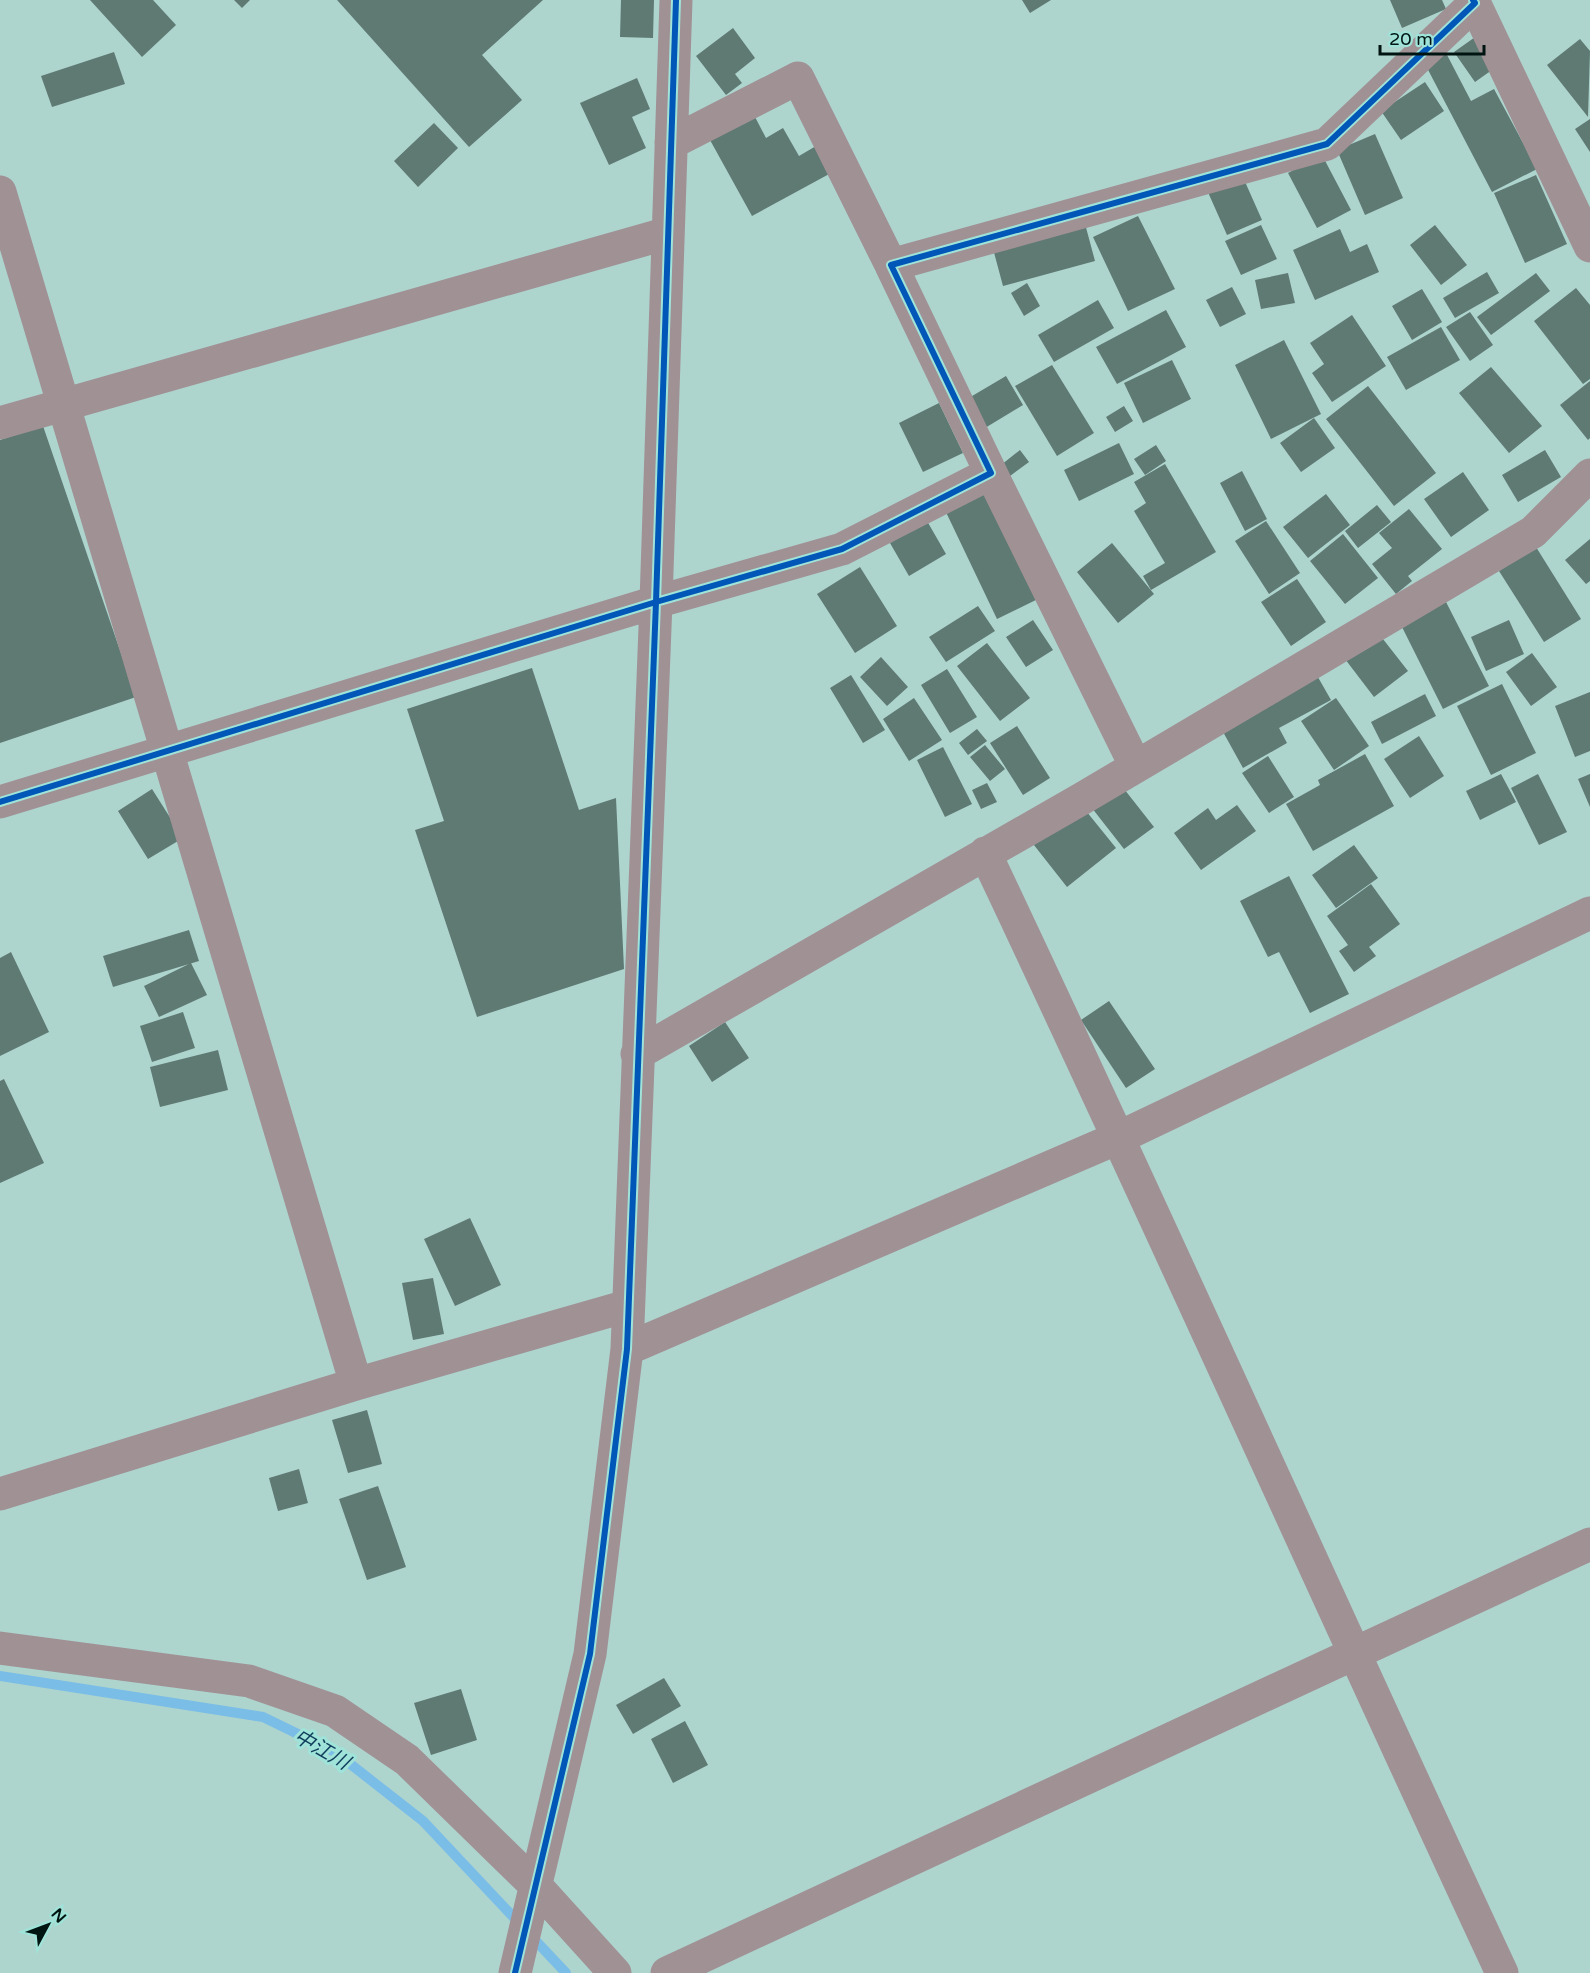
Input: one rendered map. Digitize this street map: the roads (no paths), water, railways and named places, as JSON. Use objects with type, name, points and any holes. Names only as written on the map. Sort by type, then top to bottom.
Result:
[{"type":"street","points":[[516,1972],[590,1654],[627,1349],[656,602],[675,0]]},
{"type":"street","points":[[891,266],[1327,144],[1474,2],[1590,246]]},
{"type":"street","points":[[671,143],[798,78],[1135,765]]},
{"type":"street","points":[[0,192],[356,1384]]},
{"type":"street","points":[[0,423],[668,233]]},
{"type":"street","points":[[0,802],[168,753],[656,602],[842,549],[992,473]]},
{"type":"street","points":[[637,1054],[1533,532],[1590,475]]},
{"type":"street","points":[[985,853],[1120,1137],[1353,1653],[1502,1973]]},
{"type":"street","points":[[627,1349],[1120,1137],[1590,913]]},
{"type":"street","points":[[0,1494],[356,1384],[627,1306]]},
{"type":"street","points":[[667,1973],[1590,1544]]},
{"type":"street","points":[[0,1648],[249,1680],[335,1711],[407,1760],[537,1887],[615,1973]]},
{"type":"waterway","name":"中江川","points":[[0,1676],[263,1717],[335,1752],[423,1821],[566,1973]]}]
